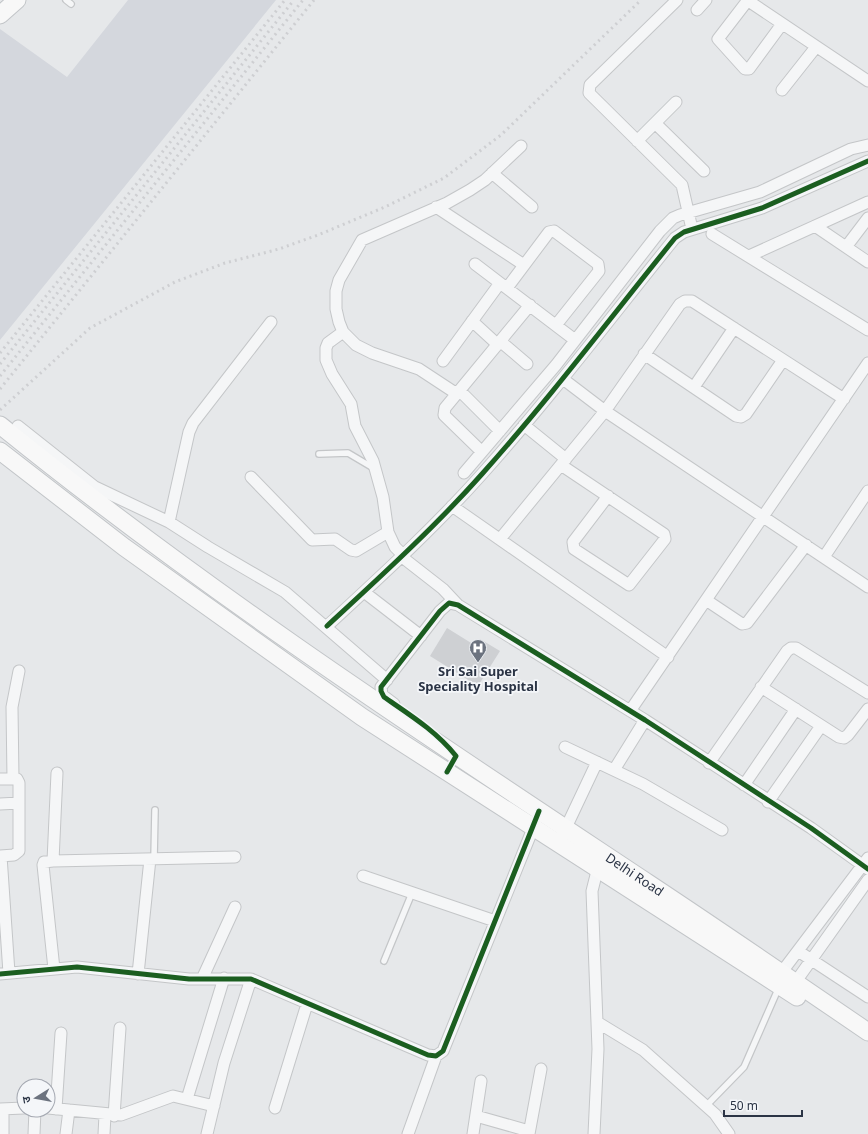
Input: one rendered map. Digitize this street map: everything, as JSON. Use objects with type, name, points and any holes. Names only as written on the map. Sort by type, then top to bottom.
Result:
[{"type":"main road","points":[[0,14],[16,0]]},
{"type":"main road","points":[[0,425],[97,503],[256,618],[401,719],[539,811],[562,836],[784,982],[868,1032]]},
{"type":"main road","points":[[0,451],[124,547],[383,731],[533,828],[562,836]]},
{"type":"main road","points":[[784,982],[868,1046]]},
{"type":"street","points":[[677,0],[588,89],[589,93],[682,185],[690,221]]},
{"type":"street","points":[[697,10],[706,0]]},
{"type":"street","points":[[782,24],[749,69],[745,68],[718,39],[747,0],[868,81]]},
{"type":"street","points":[[782,90],[816,46]]},
{"type":"street","points":[[637,140],[676,102]]},
{"type":"street","points":[[655,122],[704,171]]},
{"type":"street","points":[[327,626],[364,592],[400,553],[452,506],[481,475],[524,425],[555,380],[690,221],[760,192],[867,144]]},
{"type":"street","points":[[500,431],[458,392],[419,369],[372,353],[356,345],[343,332],[336,309],[336,291],[339,280],[358,245],[366,236],[436,207],[470,190],[492,173],[521,146]]},
{"type":"street","points":[[464,473],[500,431],[555,380],[575,340],[667,223],[673,218],[690,221],[762,208],[868,161]]},
{"type":"street","points":[[492,173],[532,207]]},
{"type":"street","points":[[749,256],[868,202]]},
{"type":"street","points":[[436,207],[524,265]]},
{"type":"street","points":[[846,247],[868,218]]},
{"type":"street","points":[[815,226],[868,262]]},
{"type":"street","points":[[443,361],[472,321],[524,265],[552,230],[598,264],[599,270],[556,326]]},
{"type":"street","points":[[712,234],[868,330]]},
{"type":"street","points":[[475,264],[575,340]]},
{"type":"street","points":[[500,539],[605,411],[680,304],[685,301],[692,301],[844,398]]},
{"type":"street","points":[[482,452],[444,415],[445,408],[530,305]]},
{"type":"street","points":[[472,321],[527,364]]},
{"type":"street","points":[[169,522],[189,432],[193,423],[272,322]]},
{"type":"street","points":[[694,387],[734,328]]},
{"type":"street","points":[[343,332],[328,342],[326,348],[326,360],[332,374],[349,398],[355,426],[370,453],[375,469],[383,497],[388,532],[400,553],[443,589],[458,605],[645,720],[768,802],[866,864],[798,951],[784,982]]},
{"type":"street","points":[[644,354],[736,416],[741,417],[746,414],[783,360]]},
{"type":"street","points":[[630,711],[868,362]]},
{"type":"street","points":[[555,380],[605,411],[764,516],[868,587]]},
{"type":"street","points":[[524,425],[563,462],[665,536],[665,539],[629,585],[574,549],[572,546],[573,542],[608,496]]},
{"type":"street","points":[[18,426],[95,487],[169,522],[208,547],[285,592],[327,626],[387,680]]},
{"type":"street","points":[[252,477],[312,540],[335,539],[356,551],[388,532]]},
{"type":"street","points":[[824,557],[867,497]]},
{"type":"street","points":[[452,506],[668,657]]},
{"type":"street","points":[[706,600],[742,624],[747,623],[806,545]]},
{"type":"street","points":[[364,592],[421,636]]},
{"type":"street","points":[[446,772],[456,756],[435,733],[382,695],[381,687],[440,611],[449,603],[458,605]]},
{"type":"street","points":[[709,762],[761,687],[787,651],[791,648],[796,648],[868,693]]},
{"type":"street","points":[[13,779],[12,707],[19,671]]},
{"type":"street","points":[[761,687],[821,726],[844,738],[868,709]]},
{"type":"street","points":[[744,785],[796,710]]},
{"type":"street","points":[[614,770],[645,720]]},
{"type":"street","points":[[768,802],[821,726]]},
{"type":"street","points":[[565,747],[644,784],[722,830]]},
{"type":"street","points":[[562,836],[597,762]]},
{"type":"street","points":[[54,860],[57,773]]},
{"type":"street","points":[[0,779],[13,779],[19,783],[19,851],[14,855],[1,856],[5,974],[77,968],[202,979],[251,979],[428,1055],[436,1056]]},
{"type":"street","points":[[0,804],[19,803]]},
{"type":"street","points":[[408,1134],[436,1056],[443,1051],[539,811]]},
{"type":"street","points":[[54,969],[43,865],[48,861],[235,857]]},
{"type":"street","points":[[138,974],[152,859]]},
{"type":"street","points":[[594,1134],[598,1049],[592,891],[600,861]]},
{"type":"street","points":[[363,876],[494,921]]},
{"type":"street","points":[[784,982],[812,959],[868,880]]},
{"type":"street","points":[[202,979],[235,907]]},
{"type":"street","points":[[798,951],[868,997]]},
{"type":"street","points":[[187,1099],[224,978]]},
{"type":"street","points":[[207,1134],[224,1063],[251,979]]},
{"type":"street","points":[[275,1108],[307,1004]]},
{"type":"street","points":[[597,1022],[643,1050],[715,1114],[729,1134]]},
{"type":"street","points":[[104,1134],[110,1115],[120,1028]]},
{"type":"street","points":[[56,1078],[61,1033]]},
{"type":"street","points":[[476,1116],[529,1132],[541,1069]]},
{"type":"street","points":[[473,1134],[481,1081]]},
{"type":"street","points":[[56,1108],[110,1115],[128,1114],[169,1097],[187,1099],[214,1106]]},
{"type":"street","points":[[3,1134],[2,1109],[16,1108]]},
{"type":"street","points":[[66,1134],[69,1110]]},
{"type":"street","points":[[34,1134],[35,1118]]},
{"type":"lane","points":[[320,454],[348,453],[375,469]]},
{"type":"lane","points":[[152,859],[155,810]]},
{"type":"lane","points":[[384,961],[412,893]]},
{"type":"lane","points":[[706,1106],[744,1067],[784,982]]},
{"type":"shaded area","points":[[128,0],[276,0],[0,340],[0,29],[67,77]]},
{"type":"building","points":[[447,628],[476,646],[480,639],[500,651],[478,686],[430,656]]},
{"type":"railway","points":[[0,353],[285,0]]},
{"type":"railway","points":[[0,364],[294,0]]},
{"type":"railway","points":[[0,376],[303,0]]},
{"type":"railway","points":[[0,389],[314,0]]},
{"type":"railway","points":[[0,410],[90,328],[175,282],[225,263],[279,249],[318,235],[385,207],[444,178],[501,135],[641,0]]},
{"type":"cycle path","points":[[327,626],[426,533],[482,474],[556,387],[675,238],[684,232],[762,208],[868,161]]},
{"type":"cycle path","points":[[447,772],[456,756],[431,731],[384,697],[381,687],[440,611],[449,603],[458,605],[645,720],[811,828],[868,869]]},
{"type":"cycle path","points":[[0,974],[77,967],[189,979],[251,979],[428,1055],[436,1056],[443,1051],[539,811]]},
{"type":"place","name":"Sri Sai Super Speciality Hospital","points":[[478,663]]}]
